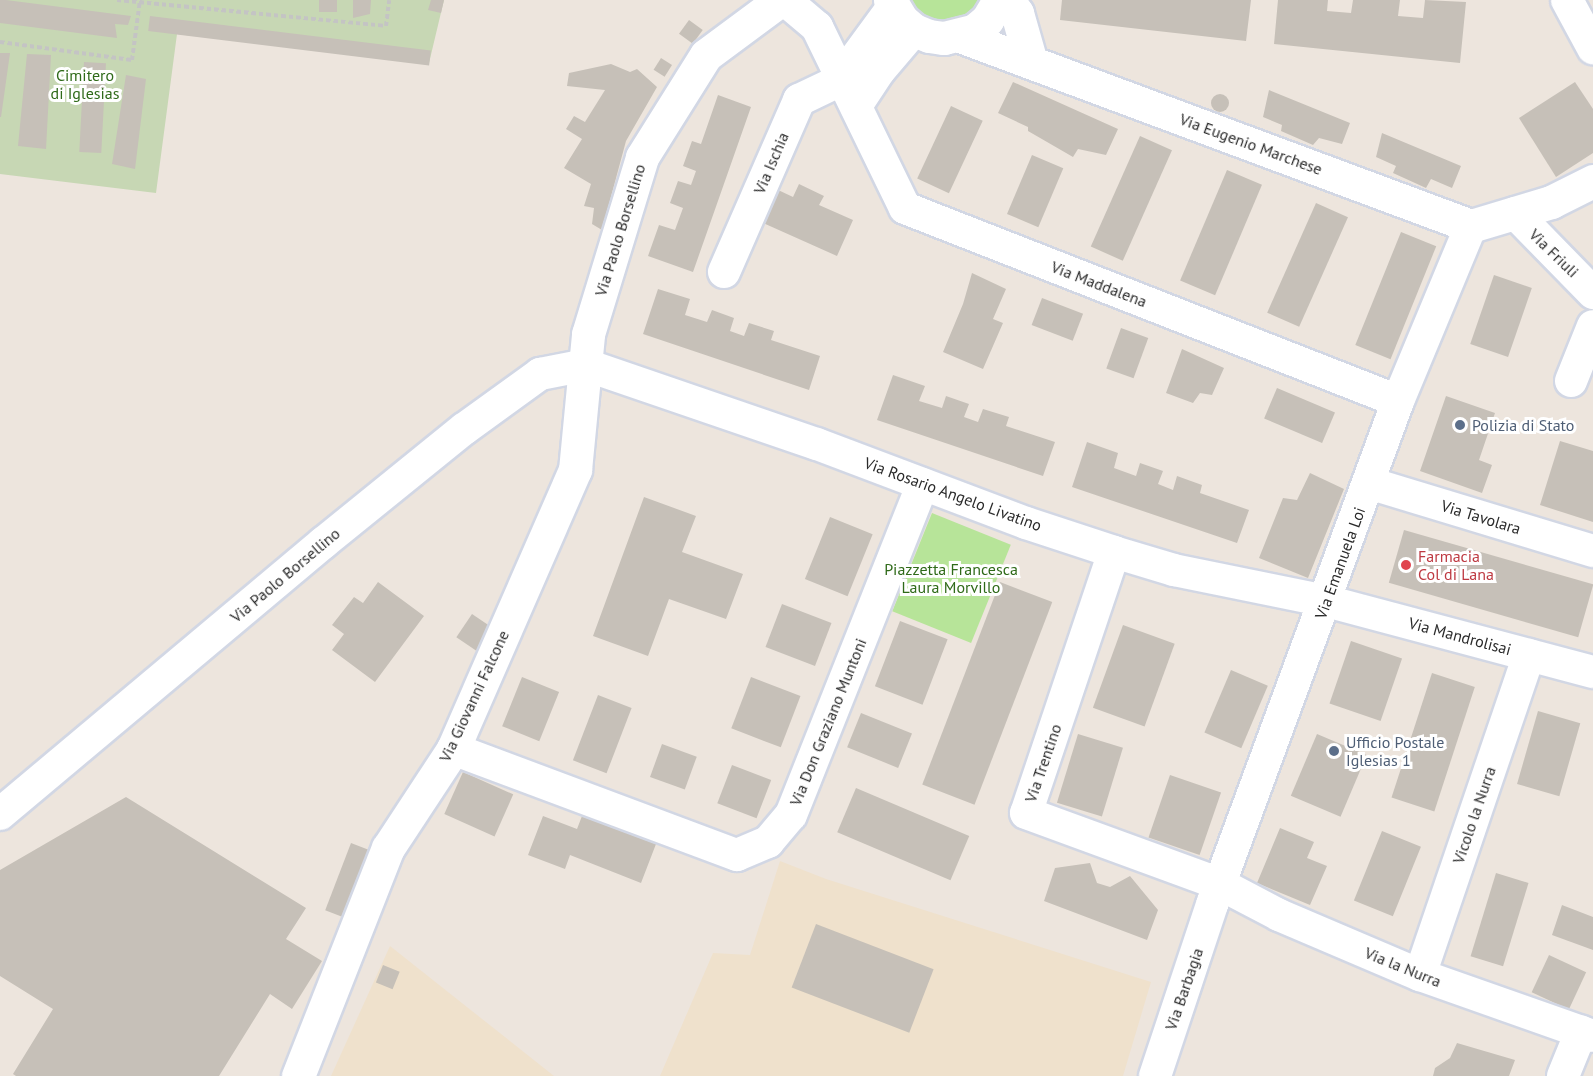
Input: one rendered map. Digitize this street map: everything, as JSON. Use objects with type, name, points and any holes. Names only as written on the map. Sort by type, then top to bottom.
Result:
[{"type":"street","name":"Via Paolo Borsellino","points":[[0,814],[314,551],[464,429],[540,374],[587,349],[642,157],[706,55],[780,0]]},
{"type":"street","name":"Via Maddalena","points":[[785,0],[818,27],[905,208],[1398,401]]},
{"type":"street","points":[[899,12],[929,36],[944,38],[960,36],[975,30],[987,20],[999,0]]},
{"type":"street","points":[[1008,0],[1017,13],[1031,62]]},
{"type":"street","points":[[1573,2],[1593,48]]},
{"type":"street","name":"Via Maddalena","points":[[850,92],[854,60],[899,12]]},
{"type":"street","name":"Via Eugenio Marchese","points":[[960,36],[1471,226]]},
{"type":"street","name":"Via Ischia","points":[[724,272],[799,99],[850,92]]},
{"type":"street","points":[[1471,226],[1551,202],[1593,181]]},
{"type":"street","name":"Via Friuli","points":[[1515,213],[1593,293]]},
{"type":"street","name":"Via Emanuela Loi","points":[[1216,893],[1326,601],[1398,401],[1471,226]]},
{"type":"street","points":[[1571,381],[1593,326]]},
{"type":"street","name":"Via Rosario Angelo Livatino","points":[[587,349],[817,444],[1114,552],[1174,570],[1326,601]]},
{"type":"street","name":"Via Giovanni Falcone","points":[[298,1076],[388,848],[453,749],[575,470],[587,349]]},
{"type":"street","name":"Via Tavolara","points":[[1369,483],[1593,551]]},
{"type":"street","name":"Via Don Graziano Muntoni","points":[[453,749],[737,855],[768,842],[791,815],[923,484]]},
{"type":"street","name":"Via Trentino","points":[[1114,552],[1026,813],[1216,893]]},
{"type":"street","name":"Via Mandrolisai","points":[[1326,601],[1593,672]]},
{"type":"street","name":"Vicolo la Nurra","points":[[1420,975],[1529,655]]},
{"type":"street","name":"Via la Nurra","points":[[1216,893],[1279,915],[1420,975],[1587,1034]]},
{"type":"street","name":"Via Barbagia","points":[[1155,1076],[1216,893]]},
{"type":"street","points":[[1563,1076],[1587,1034]]},
{"type":"path","points":[[117,0],[386,26],[389,0]]},
{"type":"path","points":[[0,42],[132,60],[140,1]]},
{"type":"shaded area","points":[[780,861],[826,879],[1151,982],[1123,1076],[660,1076],[713,953],[750,955]]},
{"type":"shaded area","points":[[390,946],[554,1076],[331,1076]]},
{"type":"green space","name":"Cimitero di Iglesias","points":[[0,0],[444,0],[429,63],[177,34],[156,193],[0,174]]},
{"type":"green space","points":[[906,0],[982,0],[973,12],[962,19],[936,22],[923,18]]},
{"type":"green space","name":"Piazzetta Francesca Laura Morvillo","points":[[932,513],[1011,545],[971,643],[892,611]]},
{"type":"building","points":[[0,0],[131,16],[128,25],[115,24],[117,38],[0,23]]},
{"type":"building","points":[[319,0],[337,0],[337,12],[319,12]]},
{"type":"building","points":[[353,0],[371,0],[370,14],[353,18]]},
{"type":"building","points":[[431,0],[444,0],[441,13],[428,10]]},
{"type":"building","points":[[1062,0],[1251,0],[1246,41],[1060,20]]},
{"type":"building","points":[[1278,0],[1328,0],[1327,11],[1351,13],[1353,0],[1400,0],[1398,16],[1423,18],[1425,0],[1466,2],[1460,63],[1274,44]]},
{"type":"building","points":[[150,16],[431,50],[429,65],[148,31]]},
{"type":"building","points":[[689,20],[703,30],[693,44],[679,34]]},
{"type":"building","points":[[0,53],[10,53],[1,117],[0,117]]},
{"type":"building","points":[[27,54],[51,55],[46,149],[18,146]]},
{"type":"building","points":[[661,58],[672,65],[665,77],[654,70]]},
{"type":"building","points":[[84,62],[106,63],[101,153],[79,152]]},
{"type":"building","points":[[611,64],[630,72],[637,69],[657,87],[626,141],[602,230],[592,224],[594,208],[584,206],[591,184],[564,168],[582,139],[566,129],[574,116],[585,122],[605,90],[567,86],[569,73]]},
{"type":"building","points":[[126,75],[146,79],[135,169],[112,164]]},
{"type":"building","points":[[1013,82],[1118,129],[1106,155],[1078,149],[1073,157],[1028,131],[1028,127],[998,113]]},
{"type":"building","points":[[1575,82],[1593,109],[1593,153],[1556,177],[1519,118]]},
{"type":"building","points":[[1269,90],[1350,123],[1342,144],[1319,138],[1313,145],[1281,131],[1282,125],[1263,117]]},
{"type":"building","points":[[1216,94],[1224,94],[1229,99],[1227,110],[1216,112],[1211,107],[1211,99]]},
{"type":"building","points":[[718,95],[751,107],[693,272],[648,256],[659,225],[675,230],[683,208],[670,203],[678,181],[691,185],[696,171],[683,166],[692,141],[701,144]]},
{"type":"building","points":[[951,106],[983,121],[949,193],[917,179]]},
{"type":"building","points":[[1382,133],[1461,166],[1452,188],[1431,179],[1426,188],[1393,173],[1396,166],[1376,157]]},
{"type":"building","points":[[1140,136],[1172,150],[1123,261],[1091,247]]},
{"type":"building","points":[[1032,155],[1063,168],[1038,227],[1007,214]]},
{"type":"building","points":[[1227,170],[1262,185],[1215,295],[1180,280]]},
{"type":"building","points":[[799,184],[824,196],[819,205],[853,220],[837,256],[761,222],[776,189],[793,197]]},
{"type":"building","points":[[1316,203],[1348,217],[1299,327],[1267,313]]},
{"type":"building","points":[[1401,232],[1436,246],[1391,359],[1355,345]]},
{"type":"building","points":[[972,273],[1006,289],[993,319],[1003,323],[983,369],[943,352],[963,304]]},
{"type":"building","points":[[1494,275],[1532,288],[1508,357],[1470,344]]},
{"type":"building","points":[[658,289],[690,299],[685,315],[707,322],[712,310],[734,318],[730,331],[744,336],[749,323],[774,331],[771,340],[820,356],[809,390],[643,334]]},
{"type":"building","points":[[1042,298],[1083,314],[1073,341],[1032,325]]},
{"type":"building","points":[[1121,328],[1148,338],[1134,378],[1106,368]]},
{"type":"building","points":[[1182,349],[1224,368],[1212,395],[1200,393],[1193,403],[1166,393]]},
{"type":"building","points":[[893,375],[925,386],[919,401],[942,408],[946,396],[969,404],[964,417],[978,422],[983,409],[1009,417],[1006,426],[1055,442],[1043,476],[877,420]]},
{"type":"building","points":[[1277,388],[1335,413],[1322,443],[1264,418]]},
{"type":"building","points":[[1446,396],[1495,413],[1479,460],[1492,465],[1482,493],[1420,471]]},
{"type":"building","points":[[1560,441],[1593,451],[1593,522],[1540,505]]},
{"type":"building","points":[[1087,442],[1118,453],[1114,468],[1136,476],[1140,463],[1163,471],[1158,484],[1173,490],[1177,476],[1202,485],[1200,493],[1249,510],[1237,543],[1072,487]]},
{"type":"building","points":[[1310,473],[1344,489],[1308,578],[1259,558],[1283,498],[1297,500]]},
{"type":"building","points":[[644,497],[696,516],[682,552],[743,574],[726,619],[669,599],[648,656],[593,636]]},
{"type":"building","points":[[830,517],[873,534],[848,596],[805,579]]},
{"type":"building","points":[[1404,530],[1593,584],[1578,637],[1389,583]]},
{"type":"building","points":[[378,582],[424,616],[375,682],[332,650],[344,634],[332,625],[354,597],[363,603]]},
{"type":"building","points":[[1000,582],[1052,602],[975,805],[922,785]]},
{"type":"building","points":[[782,604],[831,623],[815,666],[766,647]]},
{"type":"building","points":[[472,614],[493,628],[477,651],[456,637]]},
{"type":"building","points":[[900,621],[948,639],[923,705],[875,686]]},
{"type":"building","points":[[1123,625],[1175,644],[1145,727],[1093,708]]},
{"type":"building","points":[[1351,641],[1402,659],[1381,721],[1330,703]]},
{"type":"building","points":[[1231,670],[1268,686],[1241,748],[1204,733]]},
{"type":"building","points":[[1432,673],[1475,687],[1434,811],[1392,798]]},
{"type":"building","points":[[522,677],[559,692],[539,741],[502,726]]},
{"type":"building","points":[[751,677],[800,696],[781,747],[731,728]]},
{"type":"building","points":[[598,695],[632,708],[607,773],[573,760]]},
{"type":"building","points":[[1538,711],[1580,723],[1559,796],[1517,784]]},
{"type":"building","points":[[861,713],[912,734],[898,768],[847,747]]},
{"type":"building","points":[[1078,734],[1123,748],[1102,817],[1057,803]]},
{"type":"building","points":[[1317,734],[1367,755],[1341,817],[1291,796]]},
{"type":"building","points":[[662,744],[697,757],[685,790],[650,777]]},
{"type":"building","points":[[732,765],[771,780],[757,818],[717,803]]},
{"type":"building","points":[[463,772],[513,794],[495,836],[444,814]]},
{"type":"building","points":[[1170,775],[1221,793],[1200,855],[1149,837]]},
{"type":"building","points":[[856,788],[969,836],[950,880],[837,832]]},
{"type":"building","points":[[126,797],[306,908],[286,939],[322,961],[292,1009],[270,994],[219,1076],[16,1076],[13,1074],[53,1009],[0,976],[0,870]]},
{"type":"building","points":[[543,816],[577,829],[582,816],[656,844],[641,883],[570,855],[565,869],[528,855]]},
{"type":"building","points":[[1280,828],[1314,842],[1307,858],[1327,866],[1310,905],[1257,883]]},
{"type":"building","points":[[1382,831],[1421,847],[1393,916],[1354,901]]},
{"type":"building","points":[[351,843],[374,852],[349,919],[325,910]]},
{"type":"building","points":[[1090,863],[1097,883],[1110,887],[1130,876],[1158,910],[1147,940],[1044,901],[1055,868]]},
{"type":"building","points":[[1496,873],[1529,883],[1503,966],[1471,956]]},
{"type":"building","points":[[1562,905],[1593,917],[1593,950],[1552,935]]},
{"type":"building","points":[[816,924],[934,969],[909,1033],[792,987]]},
{"type":"building","points":[[1549,955],[1586,972],[1569,1009],[1532,992]]},
{"type":"building","points":[[383,965],[400,972],[393,989],[376,983]]},
{"type":"building","points":[[1457,1043],[1515,1060],[1509,1076],[1433,1076],[1435,1068],[1450,1058]]},
{"type":"place","name":"Polizia di Stato","points":[[1460,425]]},
{"type":"place","name":"Farmacia Col di Lana","points":[[1406,565]]},
{"type":"place","name":"Ufficio Postale Iglesias 1","points":[[1334,751]]}]
